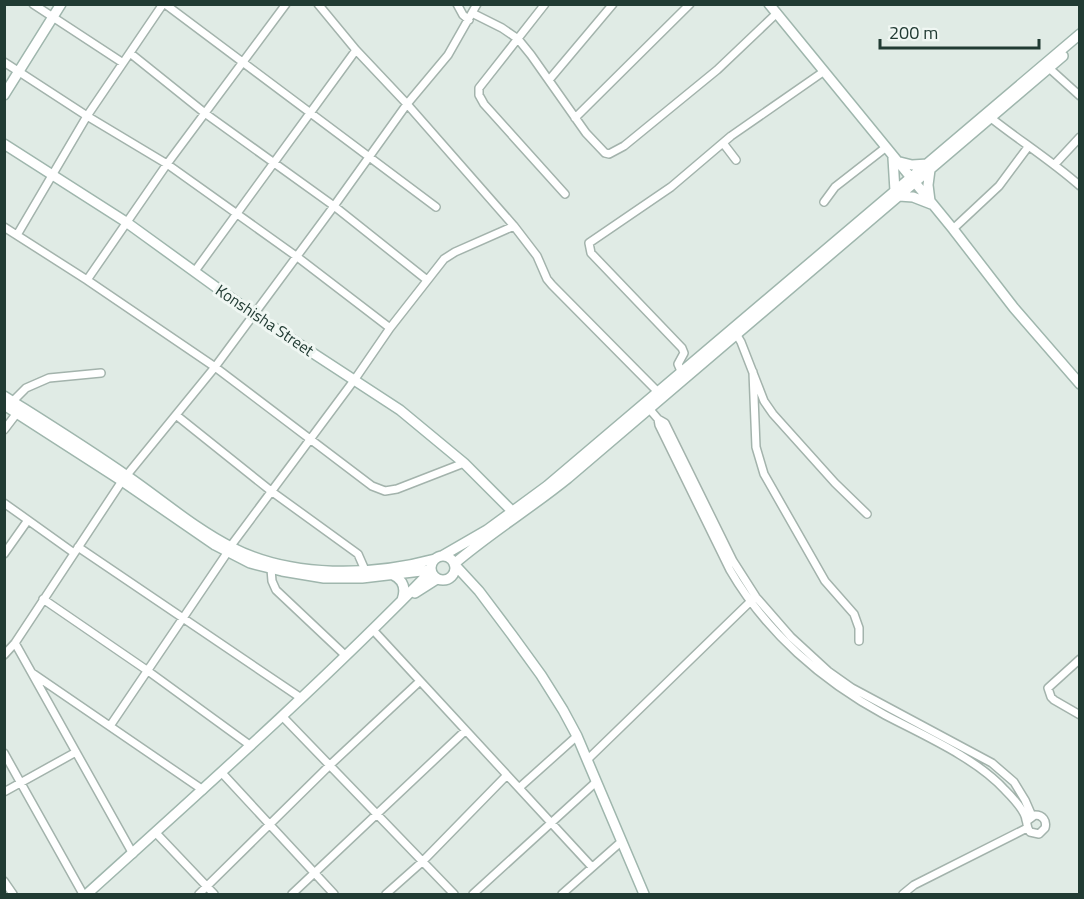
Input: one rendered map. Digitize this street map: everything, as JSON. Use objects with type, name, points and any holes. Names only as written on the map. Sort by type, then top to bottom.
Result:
[{"type":"main road","points":[[4,95],[61,4]]},
{"type":"main road","points":[[772,7],[1014,308],[1080,384]]},
{"type":"main road","points":[[931,203],[928,185],[929,167],[1080,34]]},
{"type":"main road","points":[[228,550],[310,569],[337,571],[405,566],[438,557],[468,542],[513,512],[558,477],[1080,42]]},
{"type":"main road","name":"Konshisha Street","points":[[4,144],[126,222],[253,314],[355,379],[417,423],[464,463],[513,512]]},
{"type":"main road","points":[[895,159],[912,165],[929,167]]},
{"type":"main road","points":[[895,159],[897,194]]},
{"type":"main road","points":[[897,194],[931,203]]},
{"type":"main road","points":[[7,401],[194,524],[228,550],[271,569],[324,578],[433,574],[445,580],[452,577],[455,564],[477,544],[545,496],[646,405],[657,391],[735,331]]},
{"type":"main road","points":[[7,401],[16,413],[124,478]]},
{"type":"main road","points":[[438,557],[449,558],[455,564],[541,675],[577,736],[644,894]]},
{"type":"main road","points":[[433,574],[431,564],[438,557]]},
{"type":"main road","points":[[89,894],[222,773],[433,574]]},
{"type":"main road","points":[[393,575],[400,579],[404,587],[404,600]]},
{"type":"main road","points":[[452,577],[478,591]]},
{"type":"street","points":[[33,4],[123,63]]},
{"type":"street","points":[[17,235],[87,116],[164,4],[436,207]]},
{"type":"street","points":[[87,280],[167,164],[286,4]]},
{"type":"street","points":[[318,4],[356,50],[407,104],[514,226],[537,256],[552,285],[657,391]]},
{"type":"street","points":[[458,4],[463,15],[502,28],[518,39],[574,118],[605,153],[609,154],[615,152],[717,70],[772,7]]},
{"type":"street","points":[[4,655],[15,643],[124,478],[214,367],[407,104],[448,55],[477,4]]},
{"type":"street","points":[[545,4],[479,88],[479,95],[514,139],[565,194]]},
{"type":"street","points":[[549,80],[613,4]]},
{"type":"street","points":[[574,118],[690,4]]},
{"type":"street","points":[[195,271],[356,50]]},
{"type":"street","points":[[130,53],[206,114],[334,206],[427,280]]},
{"type":"street","points":[[4,62],[167,164],[296,256],[390,328]]},
{"type":"street","points":[[1049,68],[1080,96]]},
{"type":"street","points":[[681,371],[678,364],[684,352],[682,348],[591,253],[588,245],[592,240],[671,187],[723,143],[823,72]]},
{"type":"street","points":[[991,118],[1028,147],[1055,164],[1080,186]]},
{"type":"street","points":[[1055,164],[1080,137]]},
{"type":"street","points":[[723,143],[736,160]]},
{"type":"street","points":[[953,230],[999,186],[1028,147]]},
{"type":"street","points":[[824,202],[835,187],[885,148]]},
{"type":"street","points":[[110,726],[228,550],[427,280],[449,255],[514,226]]},
{"type":"street","points":[[4,227],[87,280],[214,367],[309,440],[380,490],[397,489],[464,463]]},
{"type":"street","points":[[735,331],[764,401],[773,414],[835,483],[867,514]]},
{"type":"street","points":[[753,372],[756,447],[764,474],[825,581],[854,614],[859,628],[859,641]]},
{"type":"street","points":[[7,401],[26,388],[49,378],[101,373]]},
{"type":"street","points":[[646,405],[658,419],[730,570],[804,659],[834,685],[962,757],[999,784],[1024,813],[1028,822]]},
{"type":"street","points":[[4,430],[16,413]]},
{"type":"street","points":[[176,415],[271,491],[358,554],[365,570]]},
{"type":"street","points":[[4,503],[183,616],[301,698]]},
{"type":"street","points":[[4,554],[28,520]]},
{"type":"street","points":[[271,569],[272,581],[276,590],[346,656]]},
{"type":"street","points":[[43,599],[148,671],[251,746]]},
{"type":"street","points":[[587,760],[753,599]]},
{"type":"street","points":[[753,599],[806,652],[836,677],[871,699],[998,767],[1019,789],[1028,822]]},
{"type":"street","points":[[374,631],[592,867]]},
{"type":"street","points":[[15,643],[133,854]]},
{"type":"street","points":[[1080,659],[1048,688],[1054,700],[1080,716]]},
{"type":"street","points":[[29,671],[203,790]]},
{"type":"street","points":[[199,894],[330,765],[419,682]]},
{"type":"street","points":[[282,716],[454,894]]},
{"type":"street","points":[[292,894],[465,731]]},
{"type":"street","points":[[520,788],[577,736]]},
{"type":"street","points":[[4,792],[76,752]]},
{"type":"street","points":[[4,753],[89,894]]},
{"type":"street","points":[[222,773],[334,894]]},
{"type":"street","points":[[386,894],[422,862],[507,775]]},
{"type":"street","points":[[473,894],[596,782]]},
{"type":"street","points":[[903,894],[914,885],[1028,822]]},
{"type":"street","points":[[156,833],[214,894]]},
{"type":"street","points":[[562,894],[622,841]]},
{"type":"street","points":[[4,881],[13,894]]}]
